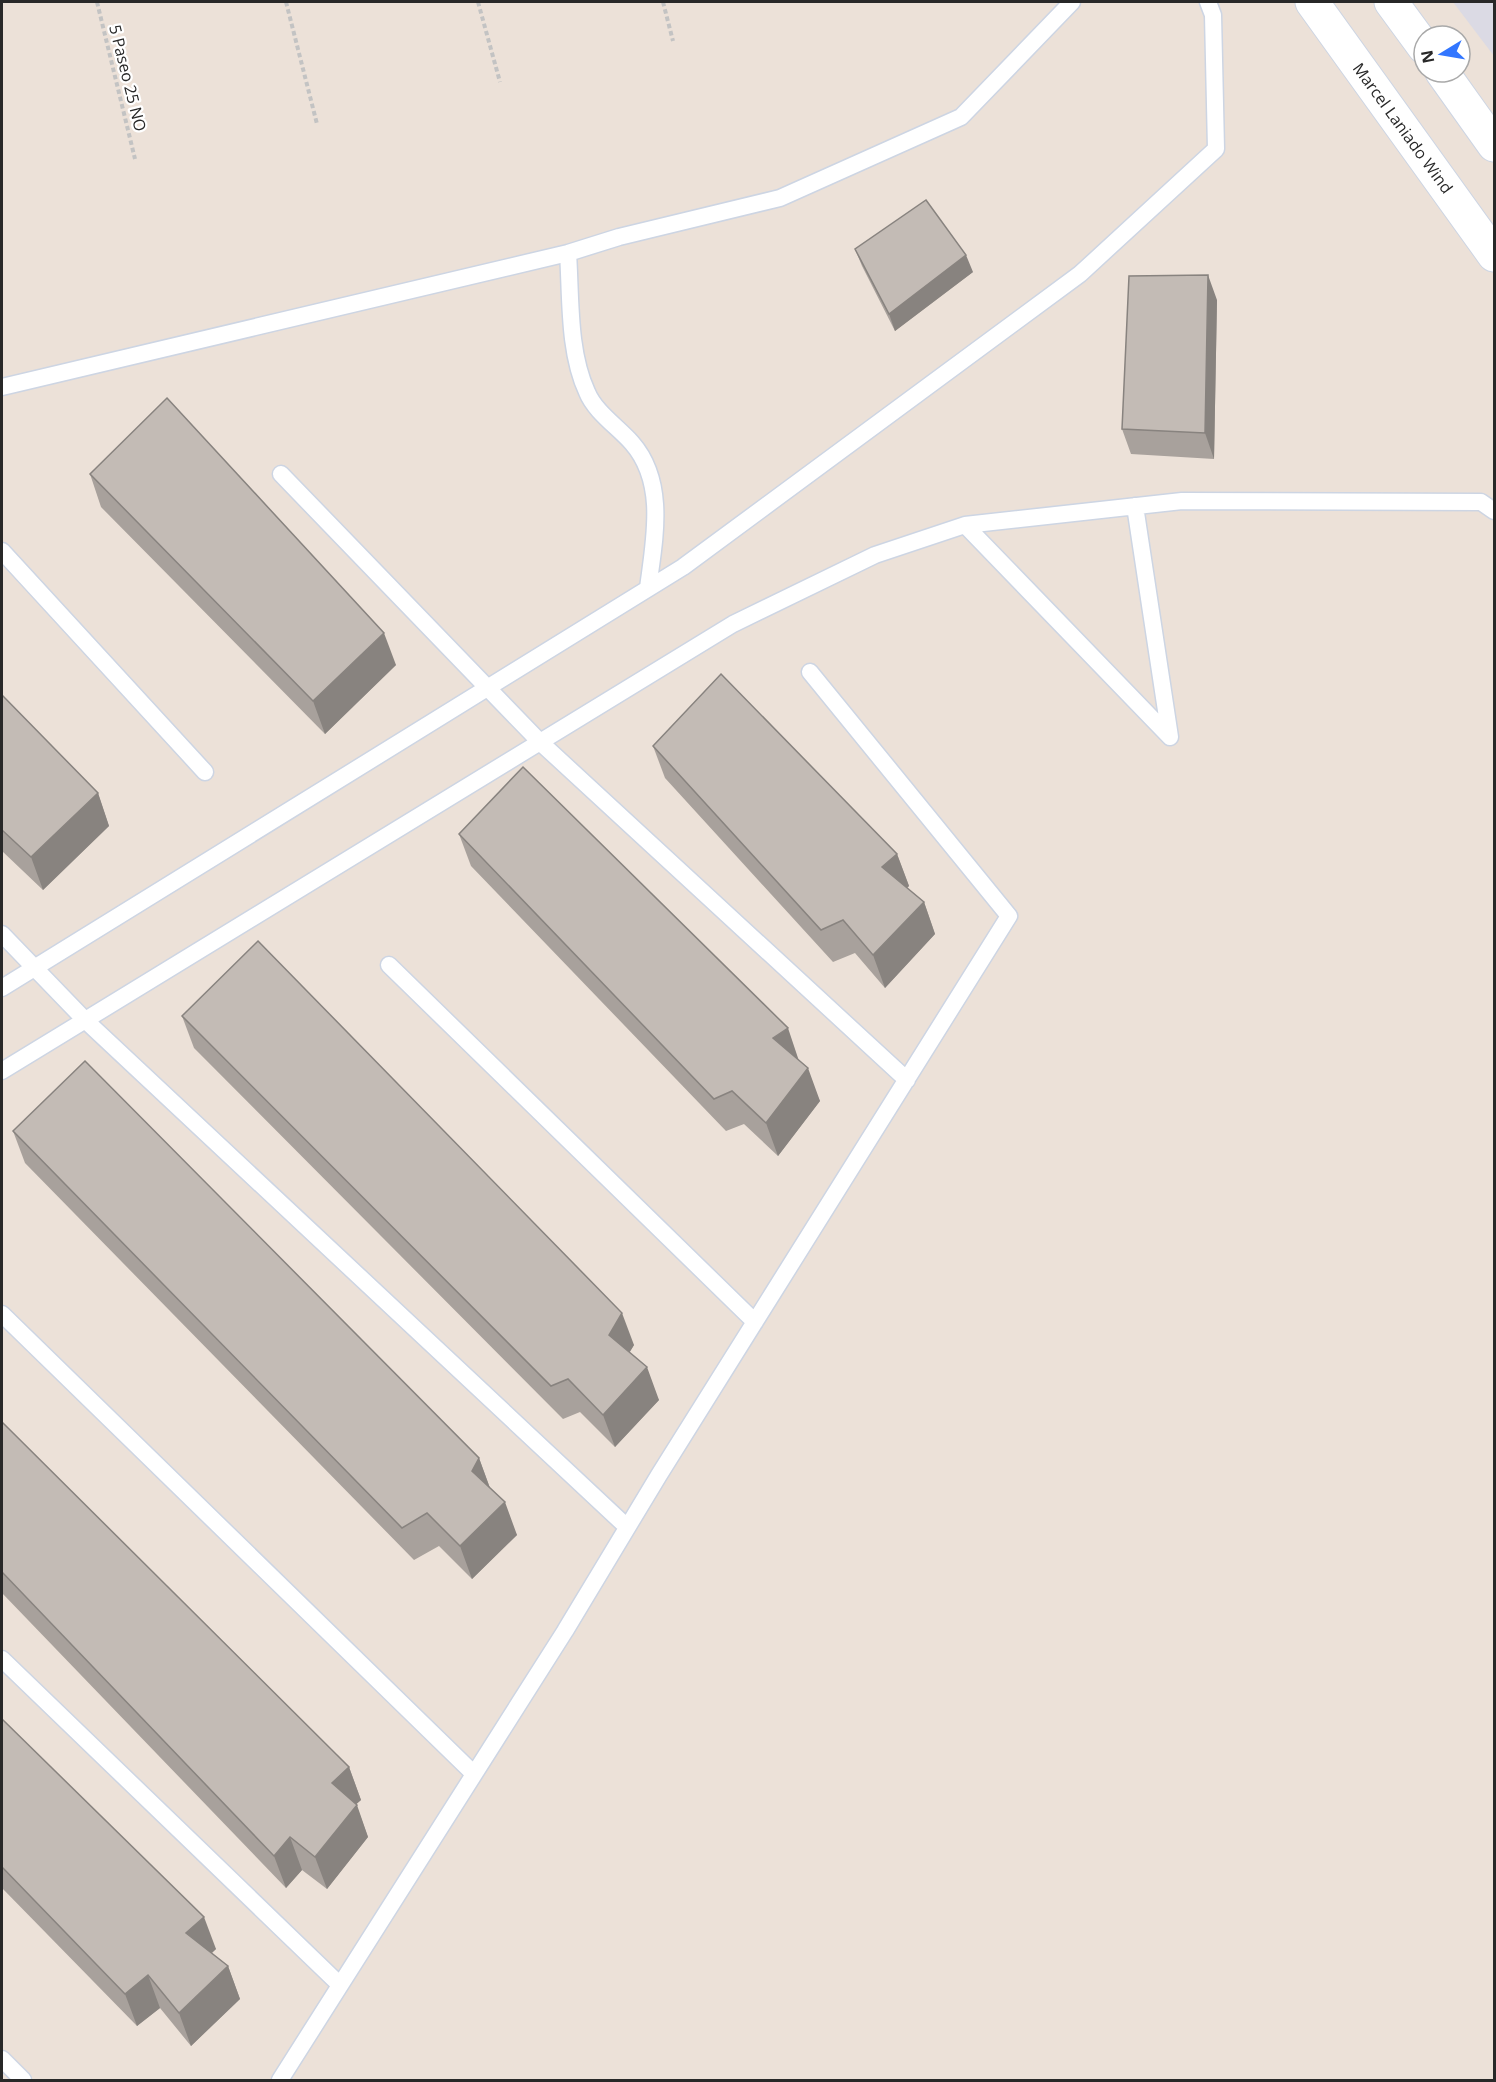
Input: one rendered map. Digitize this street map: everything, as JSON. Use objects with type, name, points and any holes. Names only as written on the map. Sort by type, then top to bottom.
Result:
[{"type":"main road","name":"Marcel Laniado Wind","points":[[1312,2],[1494,255]]},
{"type":"main road","points":[[1392,2],[1412,30]]},
{"type":"main road","points":[[1451,84],[1494,145]]},
{"type":"lane","points":[[2,387],[568,252],[618,237],[780,198],[961,117],[1072,2]]},
{"type":"lane","points":[[2,988],[683,567],[1080,274],[1216,149],[1213,15],[1208,2]]},
{"type":"lane","points":[[568,252],[576,364],[587,395],[637,448],[651,476],[655,506],[655,536],[648,588]]},
{"type":"lane","points":[[281,474],[540,742],[907,1080]]},
{"type":"lane","points":[[2,1071],[734,624],[875,555],[965,525],[1182,501],[1481,501],[1494,511]]},
{"type":"lane","points":[[965,525],[1170,737],[1135,506]]},
{"type":"lane","points":[[2,551],[205,772]]},
{"type":"lane","points":[[280,2080],[565,1631],[627,1527],[1009,916],[810,672]]},
{"type":"lane","points":[[2,934],[85,1020],[627,1527]]},
{"type":"lane","points":[[389,965],[755,1322]]},
{"type":"lane","points":[[2,1314],[473,1773]]},
{"type":"lane","points":[[2,1659],[340,1985]]},
{"type":"lane","points":[[2,2059],[23,2080]]},
{"type":"path","name":"5 Paseo 25 NO","points":[[97,2],[135,159]]},
{"type":"path","points":[[286,2],[317,124]]},
{"type":"path","points":[[478,2],[500,82]]},
{"type":"path","points":[[663,2],[674,41]]},
{"type":"shaded area","points":[[1453,2],[1494,2],[1494,56],[1472,24]]},
{"type":"building","points":[[926,200],[966,255],[889,314],[855,249]]},
{"type":"building","points":[[1208,275],[1205,433],[1122,429],[1129,276]]},
{"type":"building","points":[[167,398],[384,633],[313,701],[90,474]]},
{"type":"building","points":[[721,674],[897,854],[882,867],[924,902],[873,955],[843,920],[821,930],[653,746]]},
{"type":"building","points":[[2,695],[98,793],[31,857],[2,830]]},
{"type":"building","points":[[523,767],[788,1028],[773,1038],[808,1068],[766,1123],[732,1091],[714,1099],[459,834]]},
{"type":"building","points":[[258,941],[622,1313],[609,1335],[647,1367],[603,1415],[568,1379],[551,1386],[182,1016]]},
{"type":"building","points":[[85,1061],[479,1458],[472,1471],[505,1502],[460,1546],[427,1513],[402,1528],[13,1131]]},
{"type":"building","points":[[2,1422],[349,1767],[332,1783],[357,1805],[315,1857],[290,1837],[274,1856],[2,1572]]},
{"type":"building","points":[[2,1719],[204,1917],[186,1933],[228,1966],[179,2013],[148,1975],[125,1994],[2,1867]]}]
